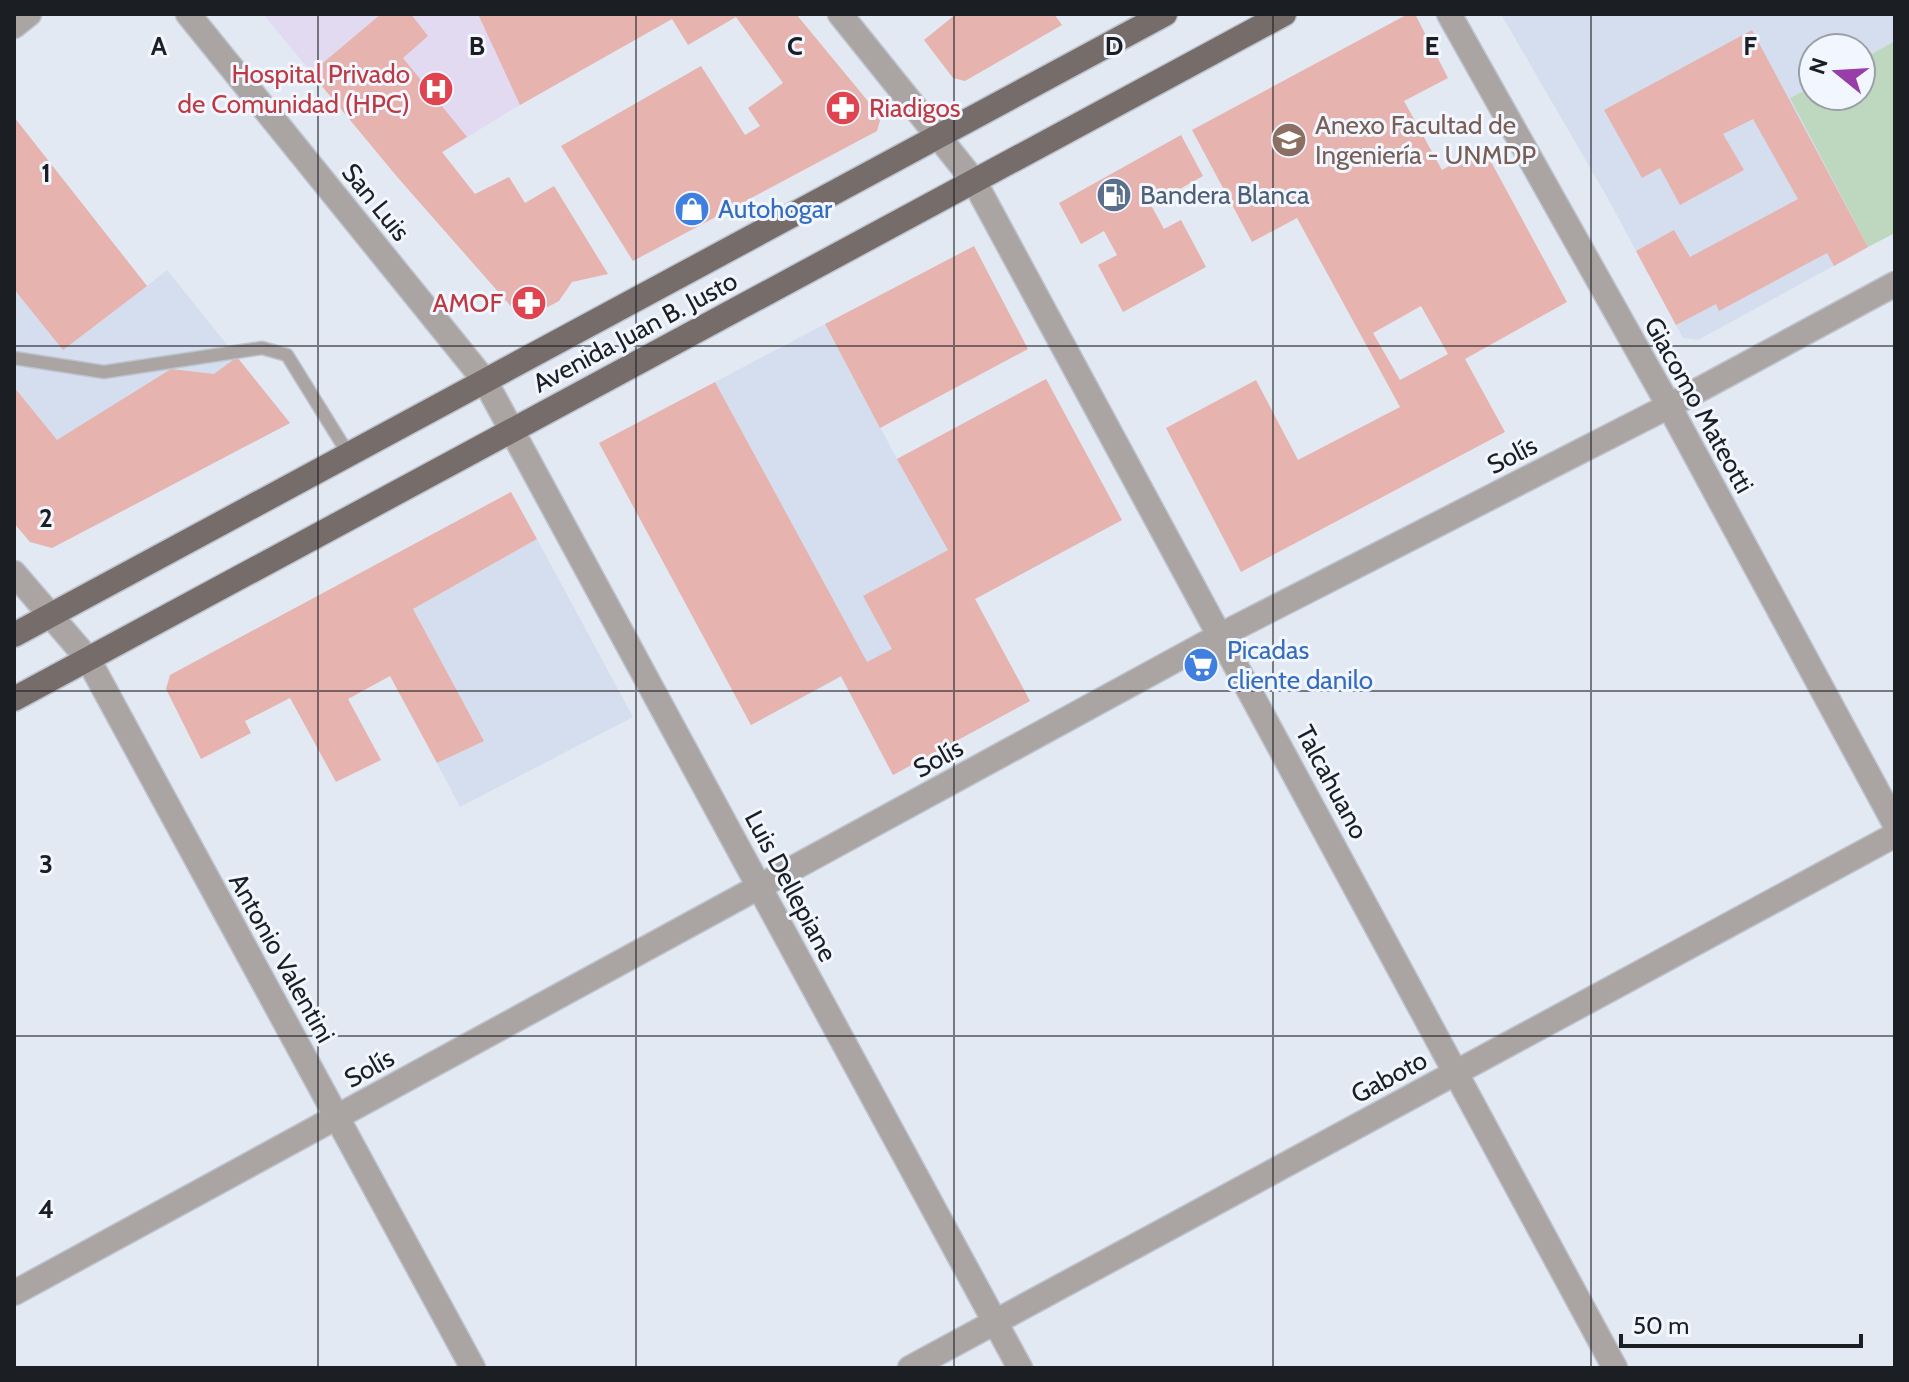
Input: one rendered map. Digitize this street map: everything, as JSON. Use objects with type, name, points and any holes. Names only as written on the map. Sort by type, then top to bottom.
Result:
[{"type":"main road","name":"Avenida Juan B. Justo","points":[[14,635],[1165,14]]},
{"type":"main road","name":"Avenida Juan B. Justo","points":[[14,699],[1284,14]]},
{"type":"street","points":[[14,26],[29,14]]},
{"type":"street","name":"San Luis","points":[[188,14],[485,381],[512,430]]},
{"type":"street","name":"Giacomo Mateotti","points":[[1449,14],[1669,406],[1895,824]]},
{"type":"street","name":"Talcahuano","points":[[843,15],[974,181],[1615,1368]]},
{"type":"street","name":"Solís","points":[[14,1293],[1221,635],[1669,406],[1895,284]]},
{"type":"street","name":"Luis Dellepiane","points":[[512,430],[1020,1368]]},
{"type":"street","name":"Antonio Valentini","points":[[14,573],[88,659],[473,1368]]},
{"type":"street","name":"Gaboto","points":[[910,1368],[1895,835]]},
{"type":"lane","points":[[14,358],[104,372],[262,348],[287,355],[349,455]]},
{"type":"shaded area","name":"Hospital Privado de Comunidad (HPC)","points":[[263,14],[679,14],[399,179]]},
{"type":"shaded area","points":[[1501,14],[1895,14],[1895,41],[1877,51],[1877,32],[1797,32],[1797,94],[1790,98],[1868,247],[1698,340],[1683,338],[1607,197]]},
{"type":"shaded area","points":[[14,117],[147,286],[167,270],[290,423],[52,548],[30,542],[14,523]]},
{"type":"shaded area","points":[[825,324],[897,459],[1046,379],[1122,520],[975,599],[1030,701],[893,775],[841,677],[751,725],[652,540],[767,478],[715,382]]},
{"type":"shaded area","points":[[537,539],[633,717],[460,807],[437,763],[483,740],[413,609]]},
{"type":"green space","points":[[1895,41],[1895,233],[1868,247],[1797,112],[1877,112],[1877,51]]},
{"type":"green space","points":[[1797,94],[1797,111],[1790,98]]},
{"type":"building","points":[[381,14],[411,14],[428,36],[403,58],[467,137],[442,152],[475,194],[509,177],[525,203],[554,186],[608,274],[572,282],[559,301],[523,320],[399,179],[311,73]]},
{"type":"building","points":[[478,14],[796,14],[881,117],[877,131],[633,261],[561,146],[701,66],[745,135],[760,126],[748,108],[783,83],[736,17],[688,45],[672,19],[520,105]]},
{"type":"building","points":[[956,14],[1054,14],[1062,25],[965,81],[953,78],[924,40]]},
{"type":"building","points":[[1408,14],[1415,14],[1448,78],[1404,101],[1442,170],[1483,147],[1567,302],[1465,359],[1505,432],[1241,572],[1166,428],[1256,380],[1298,460],[1400,407],[1297,218],[1252,242],[1192,130]],"holes":[[[1421,306],[1448,354],[1400,380],[1373,333]]]},
{"type":"building","points":[[1752,30],[1868,247],[1834,266],[1827,253],[1719,311],[1716,304],[1676,325],[1636,251],[1674,230],[1690,257],[1798,199],[1753,119],[1723,134],[1744,170],[1680,205],[1660,168],[1642,178],[1604,110]]},
{"type":"building","points":[[14,117],[147,286],[63,350],[14,289]]},
{"type":"building","points":[[1181,135],[1203,176],[1151,205],[1164,229],[1181,220],[1206,267],[1123,312],[1098,265],[1117,255],[1104,231],[1081,244],[1059,203]]},
{"type":"building","points":[[974,246],[1028,349],[880,428],[825,324]]},
{"type":"building","points":[[237,357],[290,423],[52,548],[30,542],[14,523],[14,387],[57,440],[171,369],[214,374]]},
{"type":"building","points":[[1046,379],[1122,520],[975,599],[1030,701],[893,775],[841,676],[751,725],[599,443],[715,382],[867,662],[892,649],[863,596],[948,550],[897,459]]},
{"type":"building","points":[[511,492],[537,539],[413,609],[484,741],[437,763],[390,676],[348,699],[381,760],[336,782],[290,698],[245,721],[251,733],[201,759],[166,689],[170,675]]},
{"type":"place","name":"Hospital Privado de Comunidad (HPC)","points":[[436,89]]},
{"type":"place","name":"Riadigos","points":[[843,108]]},
{"type":"place","name":"Anexo Facultad de Ingeniería - UNMDP","points":[[1289,140]]},
{"type":"place","name":"Bandera Blanca","points":[[1114,195]]},
{"type":"place","name":"Autohogar","points":[[692,209]]},
{"type":"place","name":"AMOF","points":[[529,303]]},
{"type":"place","name":"Picadas cliente danilo","points":[[1201,665]]}]
